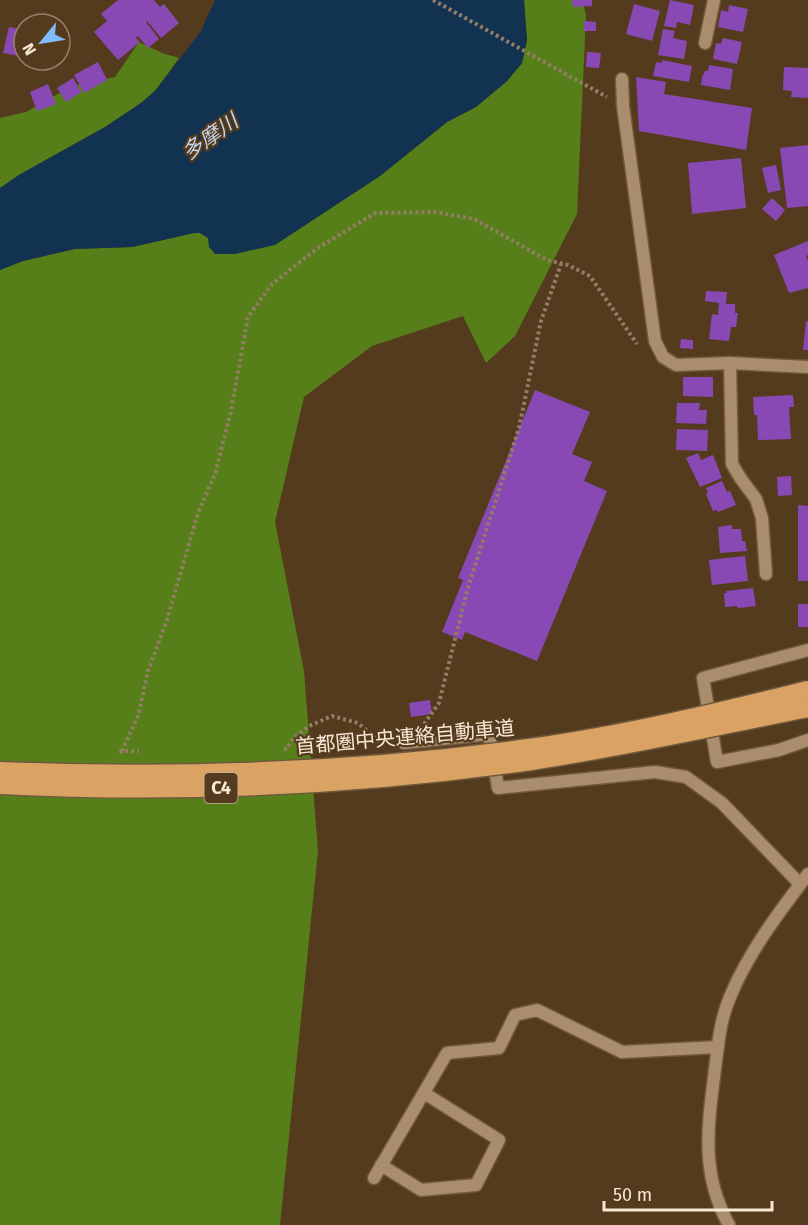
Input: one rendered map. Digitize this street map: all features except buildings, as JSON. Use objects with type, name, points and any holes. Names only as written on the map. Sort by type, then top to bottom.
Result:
[{"type":"highway","name":"首都圏中央連絡自動車道","points":[[0,771],[212,774],[375,765],[529,748],[630,731],[722,712],[808,690]]},
{"type":"highway","name":"首都圏中央連絡自動車道","points":[[0,785],[214,788],[430,773],[532,761],[631,744],[808,708]]},
{"type":"street","points":[[705,43],[714,0]]},
{"type":"street","points":[[622,79],[623,106],[655,341],[663,357],[676,365],[730,363],[808,366]]},
{"type":"street","points":[[730,363],[732,464],[756,499],[762,518],[766,574]]},
{"type":"street","points":[[808,650],[703,678],[717,762],[779,750],[808,740]]},
{"type":"street","points":[[404,744],[489,734],[498,788],[655,772],[686,777],[722,803],[804,879],[755,950],[736,984],[723,1016],[707,1148],[714,1190],[729,1225]]},
{"type":"street","points":[[374,1178],[447,1053],[499,1048],[514,1015],[537,1011],[622,1052],[718,1047]]},
{"type":"street","points":[[381,1165],[421,1190],[476,1185],[500,1140],[424,1093]]},
{"type":"path","points":[[433,0],[609,97]]},
{"type":"path","points":[[122,751],[138,716],[148,671],[166,623],[198,513],[215,474],[231,411],[249,317],[272,284],[315,250],[375,213],[436,212],[474,219],[547,260],[590,276],[638,344],[658,347]]},
{"type":"path","points":[[404,744],[417,734],[439,703],[467,591],[519,428],[541,321],[561,264]]},
{"type":"green space","points":[[524,0],[582,0],[586,15],[577,214],[515,336],[486,363],[463,316],[372,346],[304,397],[275,522],[304,671],[318,851],[280,1225],[0,1225],[0,270],[23,261],[75,249],[132,247],[194,233],[200,233],[208,238],[333,206],[380,176],[447,122],[476,107],[507,81],[522,63],[527,40]]},
{"type":"green space","points":[[139,42],[179,58],[155,91],[105,127],[0,188],[0,118],[26,112],[72,86],[115,77]]},
{"type":"water","name":"多摩川","points":[[215,0],[524,0],[527,40],[522,63],[507,81],[476,107],[447,122],[380,176],[275,245],[235,254],[215,254],[209,247],[208,238],[200,233],[194,233],[132,247],[74,249],[23,261],[0,270],[0,188],[105,127],[155,91],[201,31]]}]
